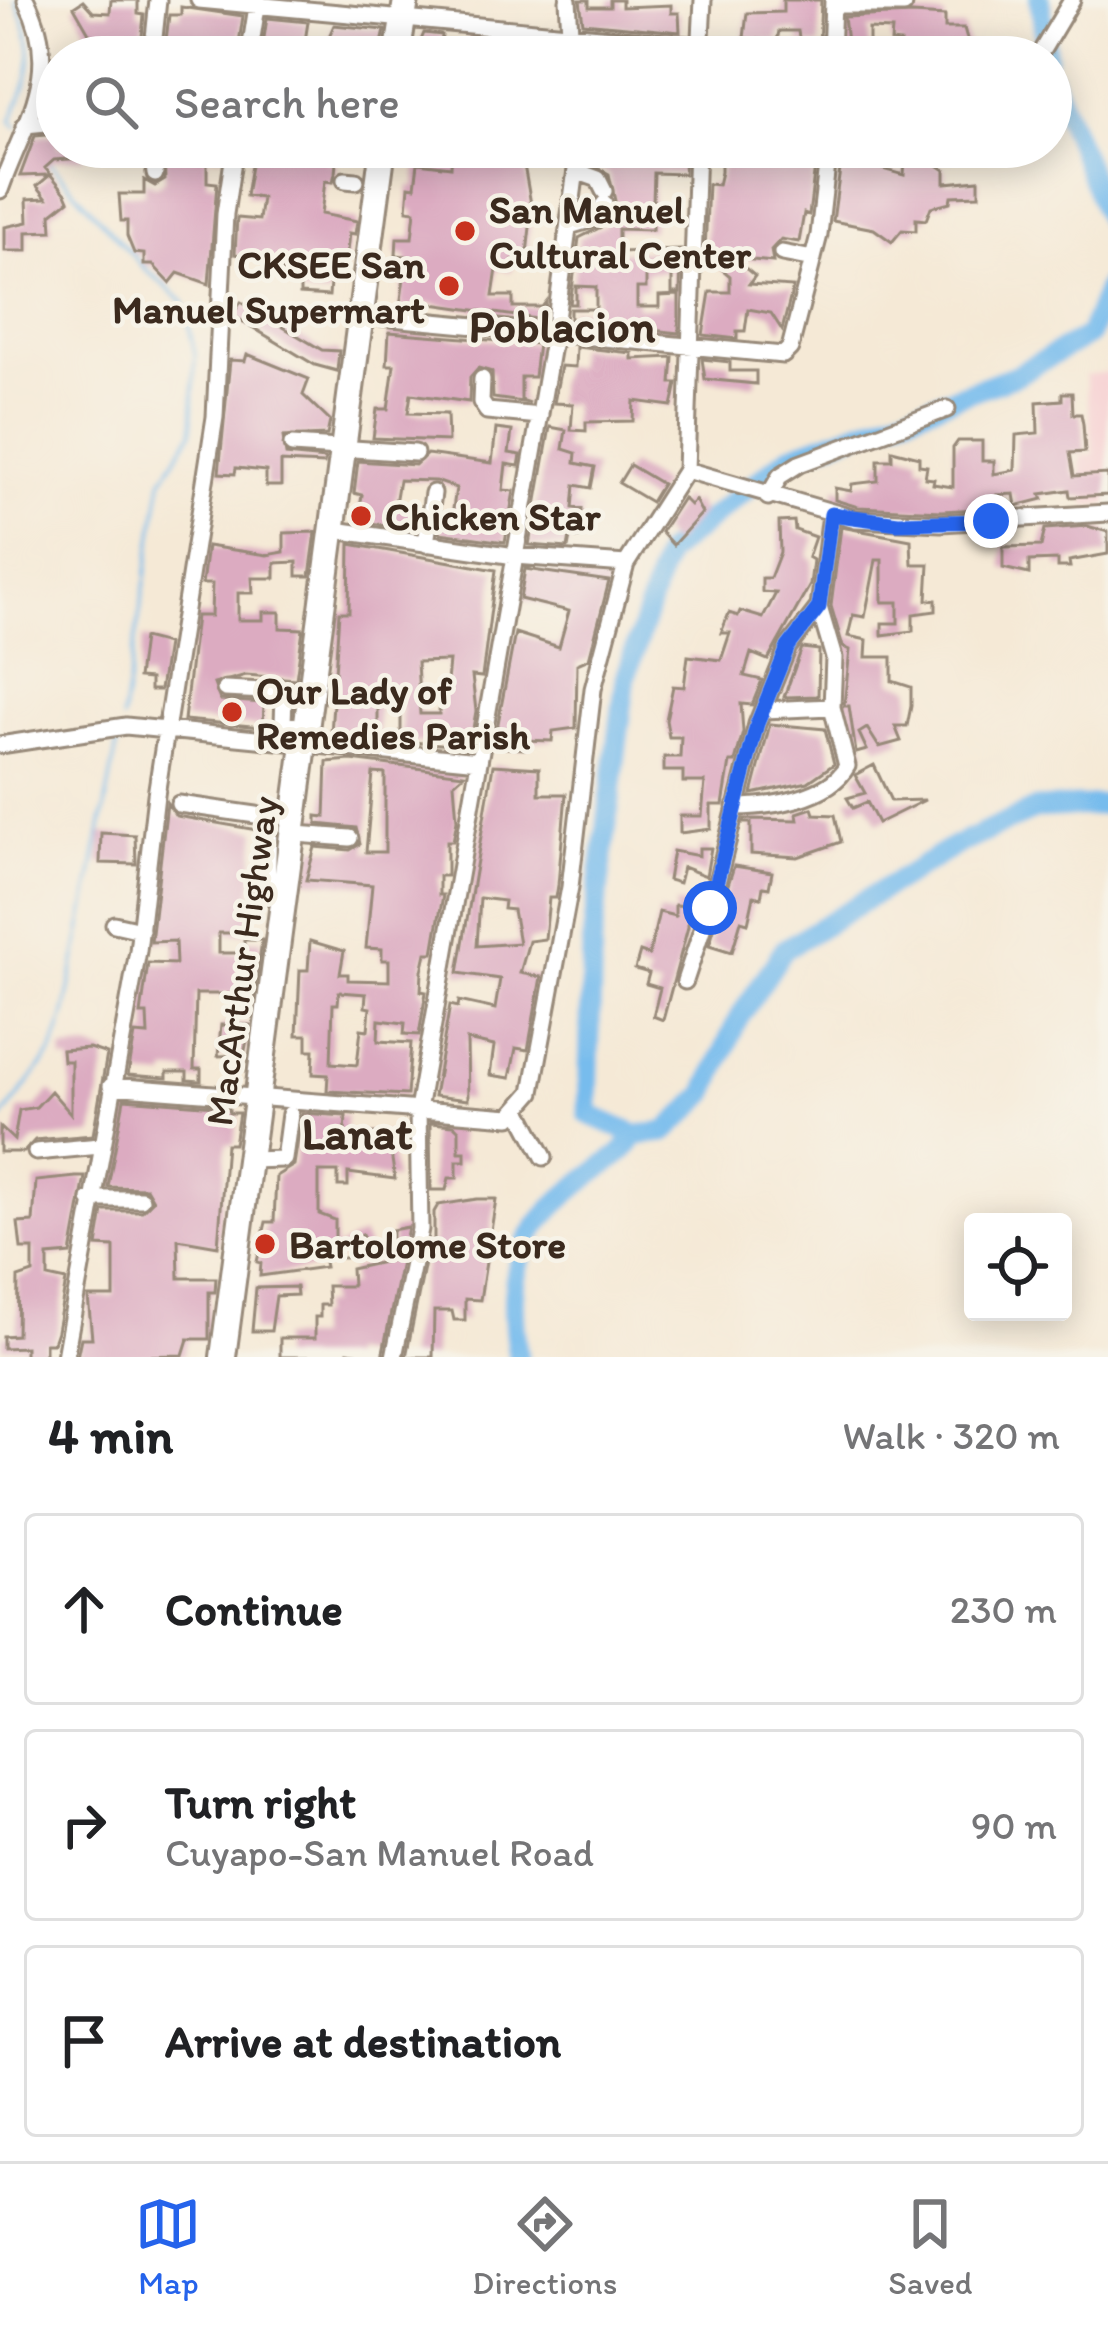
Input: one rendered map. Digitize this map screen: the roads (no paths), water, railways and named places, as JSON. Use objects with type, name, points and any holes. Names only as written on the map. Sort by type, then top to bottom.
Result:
[{"type":"highway","name":"MacArthur Highway","points":[[223,1357],[286,903],[280,860],[296,834],[315,692],[360,315],[362,181],[370,168]]},
{"type":"street","points":[[26,0],[42,36]]},
{"type":"street","points":[[154,36],[158,0]]},
{"type":"street","points":[[200,0],[404,11],[596,36]]},
{"type":"street","points":[[568,0],[572,36]]},
{"type":"street","points":[[701,36],[703,0]]},
{"type":"street","points":[[1050,36],[1072,0]]},
{"type":"street","points":[[832,36],[833,2],[904,5]]},
{"type":"street","points":[[252,36],[257,3]]},
{"type":"street","points":[[0,190],[36,92]]},
{"type":"street","points":[[26,125],[36,124]]},
{"type":"street","points":[[154,168],[155,174]]},
{"type":"street","points":[[65,1357],[141,930],[156,795],[171,728],[215,418],[225,214],[233,168]]},
{"type":"street","points":[[394,1357],[420,1216],[418,1110],[554,334],[576,168]]},
{"type":"street","points":[[111,1086],[510,1117],[520,1112],[532,1092],[570,887],[593,689],[626,564],[686,470],[697,168]]},
{"type":"street","points":[[360,315],[783,356],[790,348],[813,259],[826,168]]},
{"type":"street","points":[[569,226],[596,218],[604,198],[598,179],[576,171]]},
{"type":"street","points":[[782,253],[813,259]]},
{"type":"street","points":[[482,379],[482,408],[540,416]]},
{"type":"street","points":[[765,496],[780,476],[799,464],[947,409]]},
{"type":"street","points":[[292,445],[415,453]]},
{"type":"street","points":[[686,470],[831,514],[940,523],[1108,513]]},
{"type":"street","points":[[426,544],[433,493]]},
{"type":"street","points":[[735,807],[775,807],[844,773],[832,707],[834,658],[819,607],[831,514]]},
{"type":"street","points":[[335,530],[515,556],[626,564]]},
{"type":"street","points":[[685,981],[764,710],[788,647],[819,607]]},
{"type":"street","points":[[225,688],[315,692]]},
{"type":"street","points":[[286,692],[283,723],[309,736]]},
{"type":"street","points":[[764,710],[832,707]]},
{"type":"street","points":[[0,746],[101,728],[171,728],[309,736],[479,761]]},
{"type":"street","points":[[178,804],[264,819],[280,860]]},
{"type":"street","points":[[296,834],[350,838]]},
{"type":"street","points":[[114,924],[141,930]]},
{"type":"street","points":[[520,1112],[544,1157]]},
{"type":"street","points":[[249,1160],[284,1159],[290,1114]]},
{"type":"street","points":[[36,1152],[100,1145]]},
{"type":"street","points":[[90,1199],[141,1199]]},
{"type":"waterway","points":[[16,0],[30,48],[24,88],[11,121],[17,127]]},
{"type":"waterway","points":[[1040,0],[1044,36]]},
{"type":"waterway","points":[[1072,130],[1108,220]]},
{"type":"waterway","points":[[54,168],[144,268],[184,302],[195,354],[192,432],[162,480],[122,720]]},
{"type":"waterway","points":[[1108,286],[1089,335],[1016,375],[789,456],[666,554],[626,677],[592,940],[588,1114],[636,1135],[666,1132],[705,1095],[737,1021],[784,949],[955,846],[1036,809],[1108,805]]},
{"type":"waterway","points":[[0,1121],[53,1051],[65,1014],[119,735]]},
{"type":"waterway","points":[[518,1357],[514,1294],[525,1246],[554,1207],[622,1153],[636,1135]]},
{"type":"place","name":"San Manuel Cultural Center","points":[[465,231]]},
{"type":"place","name":"CKSEE San Manuel Supermart","points":[[449,286]]},
{"type":"place","name":"Chicken Star","points":[[361,516]]},
{"type":"place","name":"Our Lady of Remedies Parish","points":[[232,712]]},
{"type":"place","name":"Bartolome Store","points":[[265,1244]]},
{"type":"district","name":"Poblacion","points":[[562,326]]},
{"type":"district","name":"Lanat","points":[[357,1133]]}]
